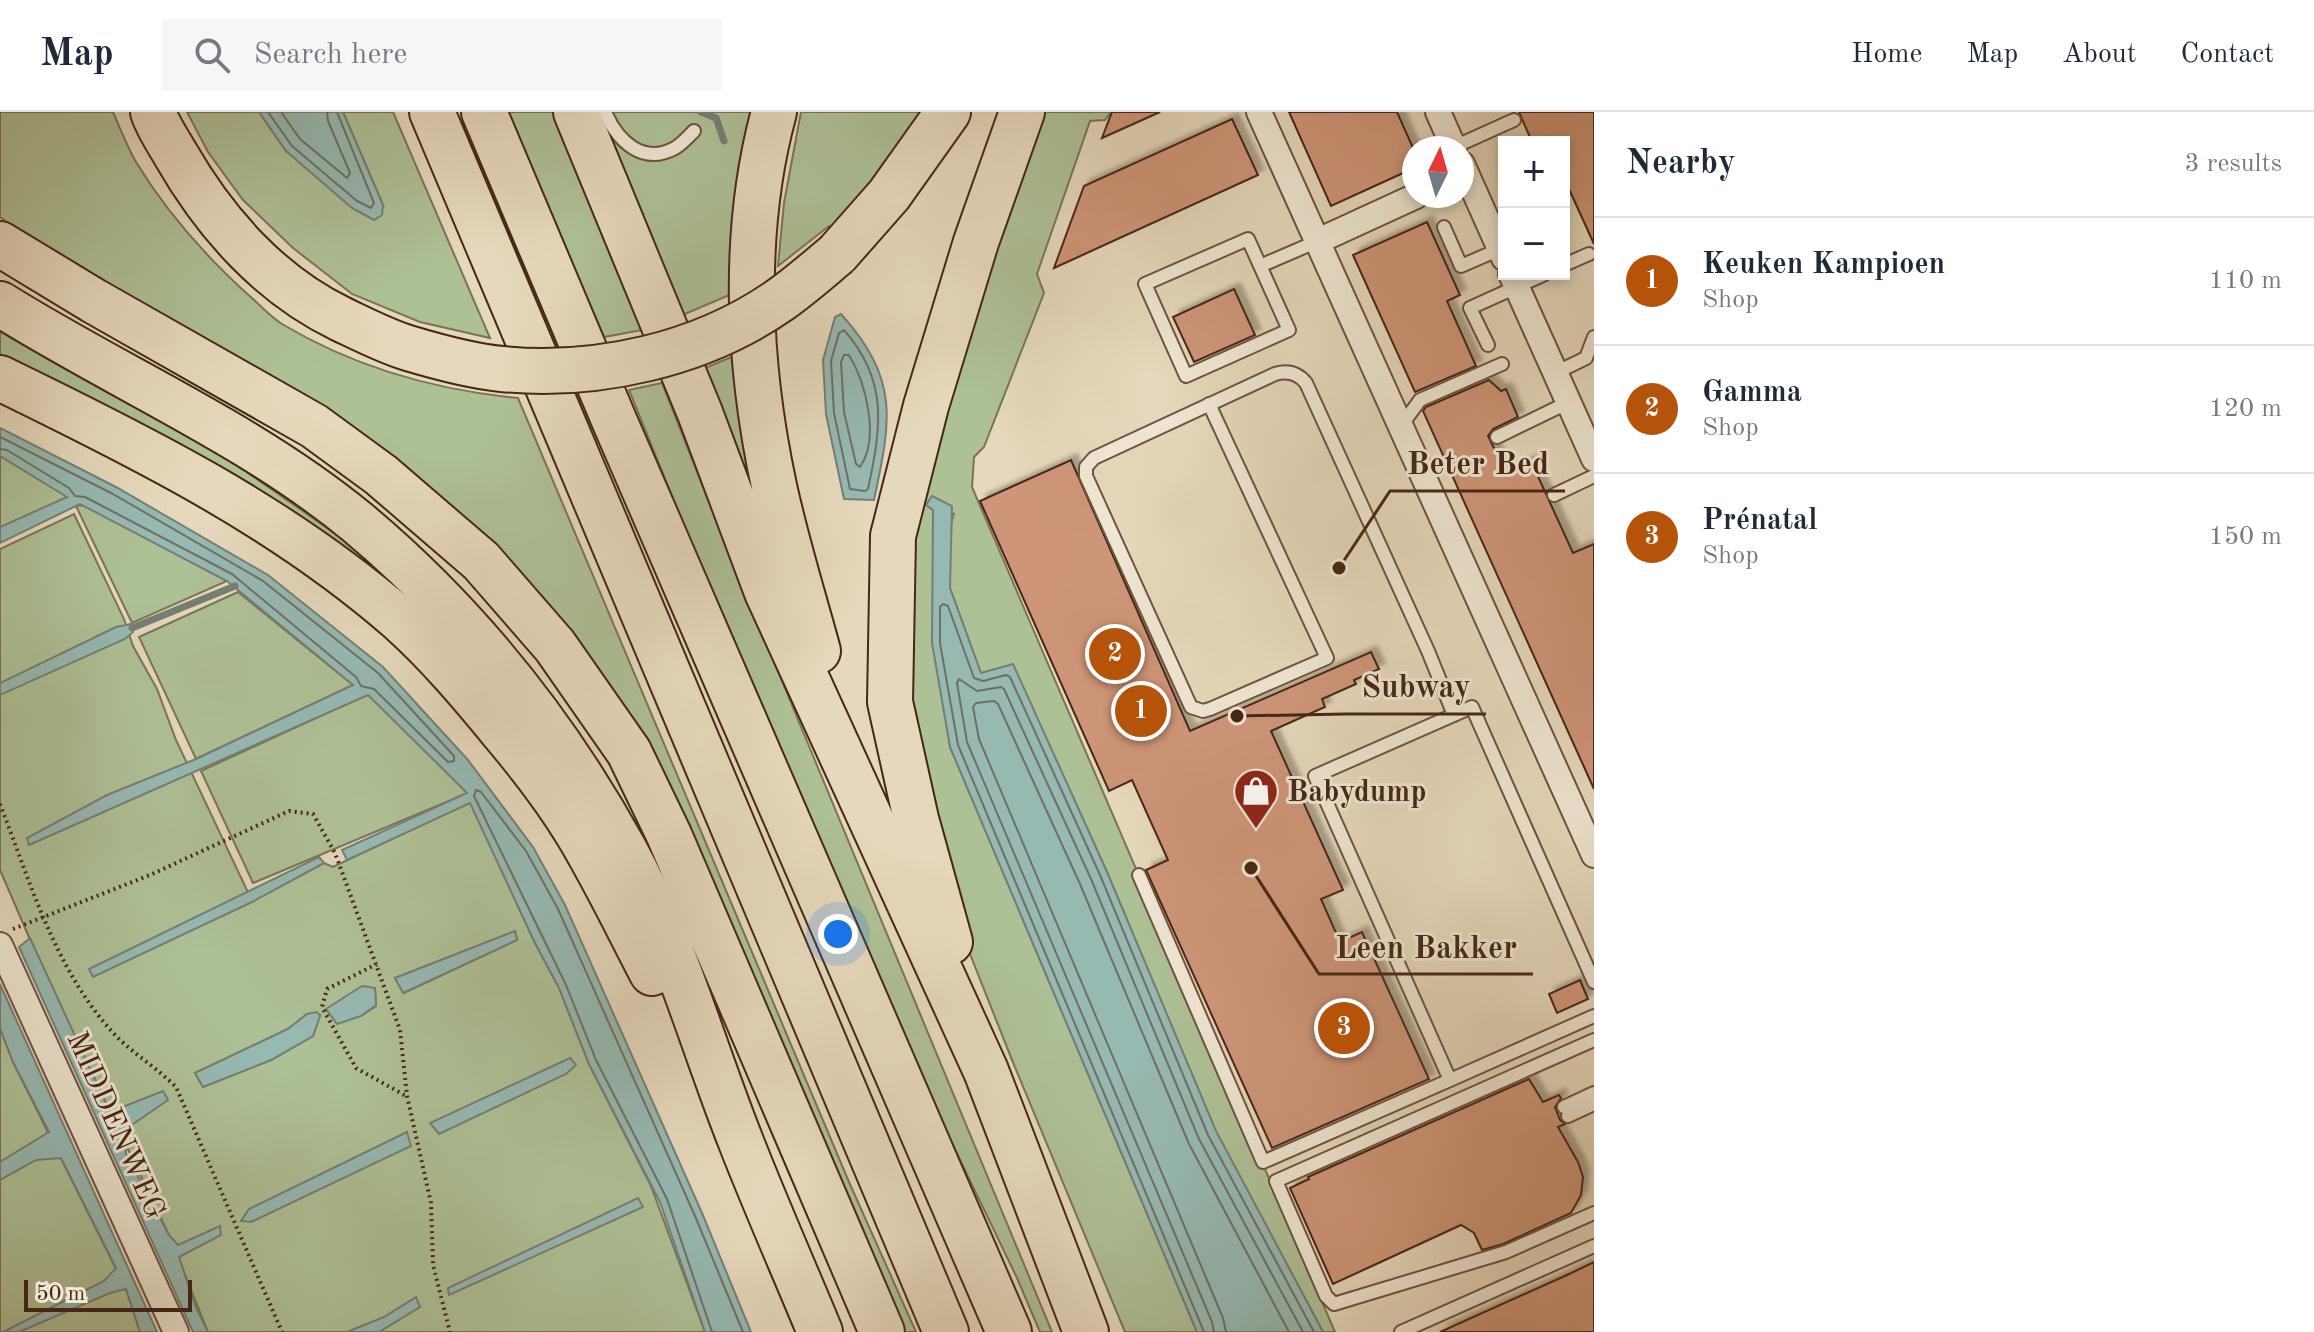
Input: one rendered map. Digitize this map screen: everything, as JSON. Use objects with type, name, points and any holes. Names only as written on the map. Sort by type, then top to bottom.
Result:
[{"type":"highway","points":[[153,112],[189,178],[229,231],[271,275],[341,319],[404,347],[454,361],[499,369],[538,371],[604,366],[666,353],[742,322],[778,302],[837,254],[889,195],[948,112]]},
{"type":"highway","points":[[432,112],[946,1332]]},
{"type":"highway","points":[[484,112],[1009,1332]]},
{"type":"highway","points":[[576,112],[700,413],[767,592],[986,1071],[1086,1332]]},
{"type":"highway","points":[[774,112],[762,172],[752,266],[758,386],[779,508],[853,776]]},
{"type":"highway","points":[[986,1071],[916,819],[890,702],[893,536],[926,406],[971,257],[1022,112]]},
{"type":"highway","points":[[0,244],[314,426],[381,475],[481,561],[555,646],[629,752],[669,835],[882,1332]]},
{"type":"highway","points":[[0,304],[65,345],[221,430],[287,471],[355,521],[456,615],[532,703],[577,768],[626,852],[672,949],[740,1141],[820,1332]]},
{"type":"highway","points":[[0,378],[177,467],[252,510],[325,560],[400,620],[466,686],[521,754],[577,832],[740,1141]]},
{"type":"street","points":[[1259,112],[1594,855]]},
{"type":"street","points":[[1438,112],[1449,136]]},
{"type":"street","points":[[1474,192],[1498,237]]},
{"type":"street","points":[[1318,241],[1402,202]]},
{"type":"street","points":[[1514,280],[1555,373],[1577,414],[1594,459]]},
{"type":"street","name":"MIDDENWEG","points":[[0,945],[176,1332]]},
{"type":"lane","points":[[605,112],[630,149],[645,153],[660,153],[675,148],[694,131]]},
{"type":"lane","points":[[1474,139],[1514,120]]},
{"type":"lane","points":[[1444,227],[1461,266],[1498,240]]},
{"type":"lane","points":[[1248,239],[1260,266],[1289,330],[1186,376],[1145,284],[1248,239]]},
{"type":"lane","points":[[1260,266],[1318,241]]},
{"type":"lane","points":[[1570,262],[1589,254]]},
{"type":"lane","points":[[1488,345],[1470,308],[1514,280]]},
{"type":"lane","points":[[1555,373],[1586,358],[1594,337]]},
{"type":"lane","points":[[1401,426],[1420,400],[1502,364]]},
{"type":"lane","points":[[1209,404],[1327,658],[1203,711],[1187,702],[1086,476],[1089,462],[1113,449],[1209,404],[1281,372],[1293,373],[1303,379],[1428,651],[1454,715]]},
{"type":"lane","points":[[1497,437],[1577,414]]},
{"type":"lane","points":[[1554,495],[1594,476]]},
{"type":"lane","points":[[1450,1080],[1315,776],[1472,707],[1594,982]]},
{"type":"lane","points":[[1139,875],[1263,1162],[1594,1016]]},
{"type":"lane","points":[[1594,1040],[1276,1181],[1326,1296],[1334,1304],[1506,1252],[1594,1213]]},
{"type":"lane","points":[[1594,1093],[1566,1111],[1594,1104]]},
{"type":"lane","points":[[1401,1332],[1594,1246]]},
{"type":"path","points":[[0,804],[44,917],[74,981],[119,1039],[176,1087],[282,1332]]},
{"type":"path","points":[[0,934],[150,875],[289,811],[313,814],[335,853],[400,1030],[407,1096],[431,1203],[433,1265],[450,1332]]},
{"type":"path","points":[[377,964],[327,989],[322,1007],[356,1068],[407,1096]]},
{"type":"green space","points":[[0,112],[113,112],[136,162],[175,218],[221,269],[278,322],[338,353],[396,374],[456,389],[518,398],[849,1182],[916,1332],[872,1332],[835,1190],[536,609],[0,217]]},
{"type":"green space","points":[[187,112],[259,112],[286,151],[383,205],[343,112],[393,112],[490,338],[420,322],[352,294],[293,248],[243,200],[208,152]]},
{"type":"green space","points":[[506,112],[553,112],[642,330],[604,337]]},
{"type":"green space","points":[[598,112],[752,112],[732,229],[734,293],[678,317]]},
{"type":"green space","points":[[801,112],[926,112],[834,231],[829,226],[778,266],[784,203]]},
{"type":"green space","points":[[1042,112],[1111,112],[1105,120],[1090,121],[1037,274],[1044,293],[984,447],[974,457],[972,487],[1335,1332],[1323,1332],[1216,1132],[1107,872],[1013,665],[981,674],[950,588],[950,526],[954,514],[927,505],[933,510],[950,747],[1197,1332],[1125,1332],[947,896],[908,685],[908,582],[918,513],[982,284]]},
{"type":"green space","points":[[0,331],[228,459],[353,546],[416,605],[447,656],[0,366]]},
{"type":"green space","points":[[739,354],[766,521],[700,370]]},
{"type":"green space","points":[[662,383],[731,558],[1052,1332],[1040,1332],[843,917],[629,390]]},
{"type":"green space","points":[[0,452],[68,497],[0,529]]},
{"type":"green space","points":[[85,505],[227,581],[132,623],[76,506]]},
{"type":"green space","points":[[74,514],[252,901],[324,863],[333,867],[470,802],[559,988],[589,1064],[651,1186],[705,1332],[208,1332],[169,1235],[50,986],[0,870],[0,549]],"holes":[[[515,931],[517,940],[404,993],[395,978]],[[362,987],[375,989],[376,1006],[361,1016],[333,1017],[326,1010]],[[307,1014],[320,1015],[313,1036],[271,1060],[203,1087],[195,1073],[288,1029]]]},
{"type":"green space","points":[[238,592],[353,685],[196,759],[139,637]]},
{"type":"green space","points":[[368,694],[468,793],[253,883],[201,771]]},
{"type":"green space","points":[[0,1028],[13,1062],[126,1289],[140,1332],[0,1332]]},
{"type":"water","points":[[259,112],[343,112],[383,205],[382,215],[374,220],[352,208],[286,151]]},
{"type":"water","points":[[841,314],[873,360],[886,402],[887,423],[874,500],[844,499],[826,414],[823,360],[835,317]]},
{"type":"water","points":[[0,428],[116,487],[268,575],[383,667],[468,760],[533,847],[565,905],[702,1213],[751,1332],[705,1332],[660,1202],[589,1064],[559,988],[470,803],[347,860],[342,850],[467,793],[368,695],[29,845],[27,838],[107,795],[196,759],[353,685],[227,581],[80,504],[0,543],[0,527],[67,497],[0,456]]},
{"type":"water","points":[[932,496],[952,506],[950,588],[981,673],[1013,664],[1107,872],[1216,1131],[1323,1332],[1197,1332],[950,747],[932,643],[933,510],[926,505]]},
{"type":"water","points":[[131,624],[133,632],[125,639],[0,695],[0,683],[116,627]]},
{"type":"water","points":[[319,857],[324,863],[252,902],[93,977],[89,969]]},
{"type":"water","points":[[515,931],[517,940],[403,993],[395,978]]},
{"type":"water","points":[[30,938],[110,1112],[163,1091],[168,1100],[126,1129],[126,1154],[169,1235],[178,1245],[220,1226],[221,1235],[179,1257],[208,1332],[193,1332],[19,947]]},
{"type":"water","points":[[0,984],[157,1332],[140,1332],[126,1289],[19,1332],[3,1332],[104,1281],[116,1268],[61,1158],[36,1160],[0,1180],[0,1162],[49,1132],[13,1062],[0,1028]]},
{"type":"water","points":[[362,986],[375,988],[376,1005],[361,1016],[337,1024],[326,1009]]},
{"type":"water","points":[[317,1012],[320,1016],[313,1036],[271,1060],[203,1087],[195,1073],[288,1029],[307,1014]]},
{"type":"water","points":[[570,1058],[576,1065],[566,1074],[439,1134],[430,1123]]},
{"type":"water","points":[[407,1132],[411,1146],[251,1222],[241,1221],[249,1209]]},
{"type":"water","points":[[638,1198],[643,1207],[449,1295],[448,1288]]},
{"type":"water","points":[[416,1297],[420,1307],[379,1332],[347,1332],[384,1317]]},
{"type":"building","points":[[1112,112],[1160,112],[1102,138]]},
{"type":"building","points":[[1289,112],[1397,112],[1408,136],[1402,136],[1402,173],[1331,206]]},
{"type":"building","points":[[1519,112],[1594,112],[1594,244],[1570,191],[1570,136],[1529,136]]},
{"type":"building","points":[[1232,119],[1258,175],[1054,268],[1084,186]]},
{"type":"building","points":[[1427,222],[1460,295],[1447,301],[1476,366],[1415,392],[1353,255]]},
{"type":"building","points":[[1234,289],[1255,335],[1194,362],[1173,317]]},
{"type":"building","points":[[1489,380],[1501,391],[1506,389],[1518,417],[1493,429],[1488,436],[1506,472],[1531,461],[1573,553],[1594,544],[1594,789],[1423,411]]},
{"type":"building","points":[[1071,460],[1190,731],[1371,652],[1379,669],[1354,680],[1356,684],[1322,699],[1325,707],[1271,731],[1343,890],[1321,899],[1340,942],[1362,932],[1429,1079],[1272,1148],[1146,870],[1168,860],[1132,780],[1109,791],[980,501]]},
{"type":"building","points":[[1580,980],[1588,999],[1557,1013],[1549,994]]},
{"type":"building","points":[[1529,1079],[1543,1102],[1559,1095],[1561,1098],[1555,1107],[1565,1124],[1558,1127],[1583,1177],[1581,1195],[1571,1213],[1503,1244],[1482,1250],[1474,1233],[1461,1225],[1333,1284],[1290,1188],[1308,1177]]},
{"type":"building","points":[[1594,1262],[1594,1332],[1440,1332],[1567,1275]]},
{"type":"waterway","points":[[701,112],[716,118],[724,141]]},
{"type":"waterway","points":[[132,628],[235,586]]},
{"type":"place","name":"Beter Bed","points":[[1339,568]]},
{"type":"place","name":"Gamma","points":[[1115,654]]},
{"type":"place","name":"Keuken Kampioen","points":[[1141,711]]},
{"type":"place","name":"Subway","points":[[1237,716]]},
{"type":"place","name":"Babydump","points":[[1256,830]]},
{"type":"place","name":"Leen Bakker","points":[[1251,868]]},
{"type":"place","name":"Prénatal","points":[[1344,1028]]}]
